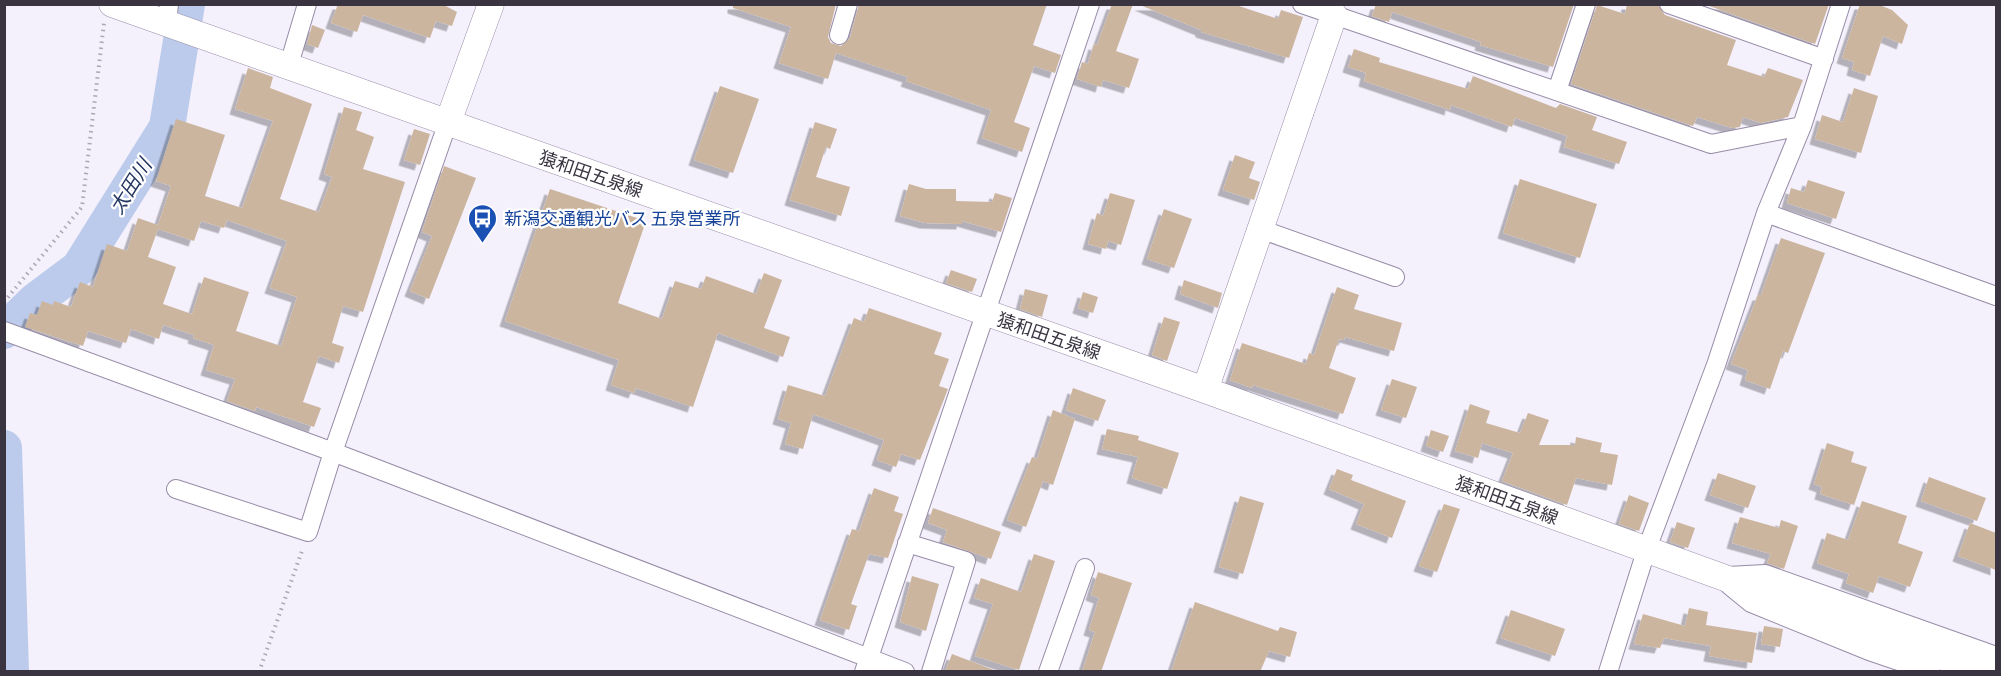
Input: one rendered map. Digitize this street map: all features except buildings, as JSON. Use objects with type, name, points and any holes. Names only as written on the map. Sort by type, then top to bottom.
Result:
[{"type":"main road","points":[[447,125],[491,4]]},
{"type":"main road","name":"猿和田五泉線","points":[[109,10],[168,14],[194,33],[288,68],[1205,390],[1986,672]]},
{"type":"main road","points":[[1205,390],[1336,10]]},
{"type":"street","points":[[288,68],[307,4]]},
{"type":"street","points":[[839,35],[848,4]]},
{"type":"street","points":[[866,665],[1090,4]]},
{"type":"street","points":[[1302,4],[1336,10],[1557,91],[1711,144],[1802,126]]},
{"type":"street","points":[[1557,91],[1586,4]]},
{"type":"street","points":[[1669,4],[1824,59]]},
{"type":"street","points":[[1608,672],[1646,551],[1716,365],[1766,213],[1802,126],[1841,4]]},
{"type":"street","points":[[176,489],[308,532],[333,452],[447,125]]},
{"type":"street","points":[[1766,213],[1996,296]]},
{"type":"street","points":[[1260,229],[1395,277]]},
{"type":"street","points":[[11,333],[333,452],[866,665],[905,672]]},
{"type":"street","points":[[907,543],[966,561],[931,672]]},
{"type":"street","points":[[1048,672],[1085,568]]},
{"type":"street","points":[[1718,576],[1765,574],[1996,656]]},
{"type":"street","points":[[1718,576],[1751,603],[1869,651],[1931,672]]},
{"type":"path","points":[[4,302],[82,207],[109,10]]},
{"type":"path","points":[[259,672],[308,532]]},
{"type":"waterway","name":"太田川","points":[[4,331],[35,301],[79,268],[167,127],[187,4]]},
{"type":"waterway","name":"太田川","points":[[4,448],[11,672]]},
{"type":"place","name":"新潟交通観光バス 五泉営業所","points":[[483,244]]}]
